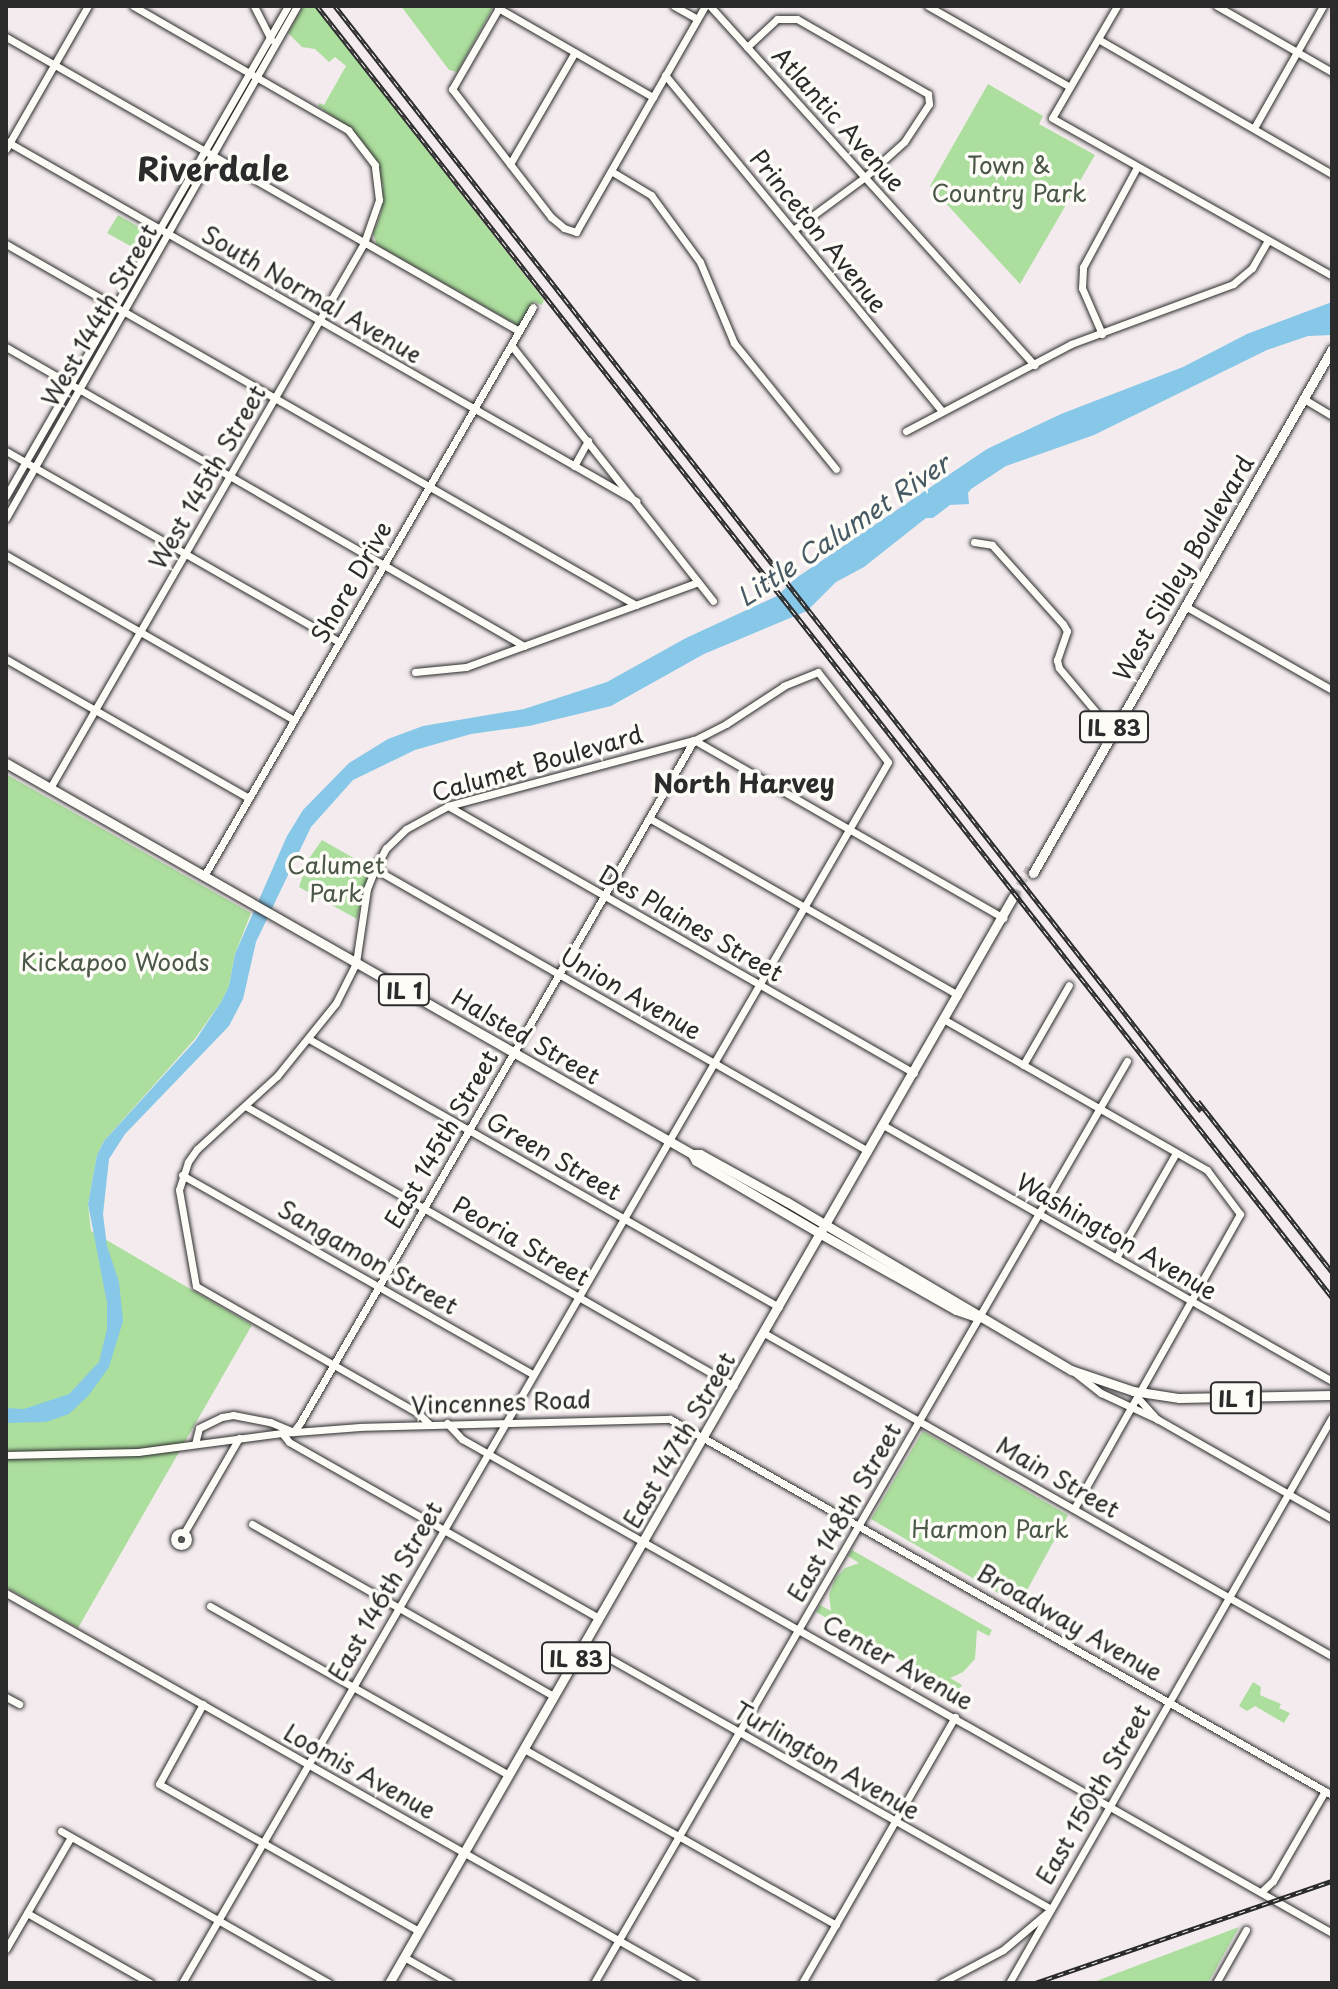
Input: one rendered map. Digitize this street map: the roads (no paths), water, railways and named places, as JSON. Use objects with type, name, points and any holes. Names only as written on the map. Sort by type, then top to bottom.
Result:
[{"type":"main road","name":"West Sibley Boulevard","points":[[1031,870],[1331,351]]},
{"type":"main road","name":"Halsted Street","points":[[6,763],[668,1141],[692,1154],[700,1154],[823,1230],[961,1303],[979,1318],[1071,1370],[1137,1394],[1198,1399],[1332,1395]]},
{"type":"main road","name":"East 147th Street","points":[[389,1983],[1015,899]]},
{"type":"street","points":[[7,144],[88,6]]},
{"type":"street","points":[[133,6],[257,78]]},
{"type":"street","points":[[254,6],[270,37],[273,51]]},
{"type":"street","name":"West 144th Street","points":[[6,496],[288,6]]},
{"type":"street","name":"West 144th Street","points":[[6,518],[297,6]]},
{"type":"street","points":[[674,6],[697,19]]},
{"type":"street","points":[[653,97],[499,7],[452,89],[551,217],[564,228],[576,232],[611,171],[653,97],[665,75],[697,19],[708,6]]},
{"type":"street","name":"Atlantic Avenue","points":[[708,6],[1034,365]]},
{"type":"street","points":[[928,6],[1070,87]]},
{"type":"street","points":[[1117,6],[1052,118],[1332,276]]},
{"type":"street","points":[[1217,6],[1332,72]]},
{"type":"street","points":[[1254,128],[1323,6]]},
{"type":"street","points":[[747,47],[777,19],[797,19],[928,94],[929,104],[916,127],[865,177],[793,230]]},
{"type":"street","points":[[6,37],[519,331]]},
{"type":"street","points":[[1098,39],[1332,174]]},
{"type":"street","points":[[510,164],[575,52]]},
{"type":"street","name":"Princeton Avenue","points":[[665,75],[942,411]]},
{"type":"street","name":"West 145th Street","points":[[50,788],[364,243],[379,200],[375,165],[348,130],[257,78]]},
{"type":"street","name":"South Normal Avenue","points":[[7,144],[636,501]]},
{"type":"street","points":[[1102,334],[1082,288],[1083,267],[1137,167]]},
{"type":"street","points":[[611,171],[651,195],[700,262],[734,343],[836,469]]},
{"type":"street","points":[[906,431],[1102,334],[1243,278],[1268,240]]},
{"type":"street","points":[[6,244],[636,605]]},
{"type":"street","name":"Shore Drive","points":[[204,876],[533,307]]},
{"type":"street","points":[[511,345],[713,601]]},
{"type":"street","points":[[6,347],[524,646]]},
{"type":"street","points":[[1304,399],[1332,416]]},
{"type":"street","points":[[574,466],[588,441]]},
{"type":"street","points":[[6,451],[339,642]]},
{"type":"street","points":[[974,542],[992,545],[1063,624],[1067,631],[1057,660],[1059,668],[1112,731]]},
{"type":"street","points":[[6,555],[294,720]]},
{"type":"street","points":[[415,672],[466,667],[698,582]]},
{"type":"street","points":[[1185,606],[1332,690]]},
{"type":"street","points":[[6,659],[249,798]]},
{"type":"street","name":"Calumet Boulevard","points":[[182,1175],[197,1149],[247,1107],[309,1039],[336,1003],[356,963],[367,889],[375,869],[386,848],[406,829],[448,806],[694,740],[726,724],[784,686],[818,672],[888,762]]},
{"type":"street","points":[[694,740],[1004,918]]},
{"type":"street","name":"East 145th Street","points":[[293,1432],[694,740]]},
{"type":"street","name":"East 146th Street","points":[[182,1983],[888,762]]},
{"type":"street","name":"Des Plaines Street","points":[[448,806],[914,1073]]},
{"type":"street","points":[[649,818],[958,995]]},
{"type":"street","name":"Union Avenue","points":[[375,869],[868,1151]]},
{"type":"street","points":[[1023,1065],[1069,985]]},
{"type":"street","points":[[945,1020],[1207,1170],[1241,1218],[1137,1394],[1074,1509]]},
{"type":"street","name":"Green Street","points":[[309,1039],[779,1307]]},
{"type":"street","name":"East 148th Street","points":[[594,1983],[1127,1061]]},
{"type":"street","name":"Peoria Street","points":[[247,1107],[734,1386]]},
{"type":"street","name":"Washington Avenue","points":[[883,1125],[1332,1381]]},
{"type":"street","points":[[1116,1258],[1176,1153]]},
{"type":"street","points":[[182,1175],[180,1206],[196,1286],[418,1413],[429,1424]]},
{"type":"street","name":"Sangamon Street","points":[[182,1175],[533,1374]]},
{"type":"street","name":"Main Street","points":[[764,1333],[1332,1656]]},
{"type":"street","points":[[1071,1370],[1089,1385],[1157,1419],[1332,1519]]},
{"type":"street","points":[[1137,1394],[1157,1419]]},
{"type":"street","name":"Vincennes Road","points":[[195,1444],[199,1428],[233,1415],[270,1422],[293,1432]]},
{"type":"street","name":"Vincennes Road","points":[[6,1455],[138,1452],[293,1432],[506,1421],[663,1417],[705,1437]]},
{"type":"street","name":"East 150th Street","points":[[1009,1983],[1332,1417]]},
{"type":"street","name":"Center Avenue","points":[[447,1423],[462,1439],[1332,1933]]},
{"type":"street","points":[[282,1433],[289,1442],[599,1618]]},
{"type":"street","name":"Broadway Avenue","points":[[705,1437],[1329,1793]]},
{"type":"street","points":[[184,1533],[239,1438]]},
{"type":"street","points":[[252,1524],[554,1696]]},
{"type":"street","name":"Loomis Avenue","points":[[6,1593],[694,1983]]},
{"type":"street","points":[[210,1606],[509,1775]]},
{"type":"street","name":"Turlington Avenue","points":[[584,1644],[1051,1909]]},
{"type":"street","points":[[6,1697],[19,1704]]},
{"type":"street","points":[[203,1704],[159,1784],[419,1931]]},
{"type":"street","points":[[802,1983],[955,1717]]},
{"type":"street","points":[[524,1749],[836,1925]]},
{"type":"street","points":[[1261,1892],[1273,1881],[1329,1793]]},
{"type":"street","points":[[61,1831],[329,1983]]},
{"type":"street","points":[[6,1949],[71,1837]]},
{"type":"street","points":[[941,1983],[1003,1950],[1051,1909]]},
{"type":"street","points":[[27,1913],[150,1983]]},
{"type":"street","points":[[1216,1983],[1246,1930]]},
{"type":"street","points":[[404,1957],[450,1983]]},
{"type":"water","points":[[1332,302],[1332,335],[1308,336],[1267,350],[1094,435],[1006,466],[971,489],[968,493],[969,504],[950,505],[933,518],[926,518],[864,567],[836,582],[807,611],[704,654],[611,706],[529,726],[471,734],[415,750],[353,780],[311,827],[256,942],[243,999],[229,1026],[125,1134],[109,1159],[103,1214],[107,1246],[119,1282],[123,1321],[109,1367],[89,1395],[69,1414],[46,1422],[6,1423],[6,1408],[24,1409],[69,1394],[99,1362],[107,1329],[107,1303],[88,1204],[97,1155],[104,1141],[195,1041],[221,1002],[229,986],[235,954],[287,836],[303,810],[349,763],[388,739],[423,726],[524,709],[607,682],[686,638],[777,596],[796,578],[987,449],[1061,414],[1183,367],[1247,334]]},
{"type":"tunnel","points":[[1013,897],[1030,868]]},
{"type":"railway","points":[[317,6],[1332,1297]]},
{"type":"railway","points":[[335,6],[1201,1111]]},
{"type":"railway","points":[[1198,1101],[1332,1272]]},
{"type":"railway","points":[[1035,1983],[1332,1881]]},
{"type":"district","name":"Riverdale","points":[[213,168]]},
{"type":"district","name":"North Harvey","points":[[744,783]]},
{"type":"park label","name":"Town & Country Park","points":[[1009,179]]},
{"type":"park label","name":"Calumet Park","points":[[336,879]]},
{"type":"park label","name":"Kickapoo Woods","points":[[115,962]]},
{"type":"park label","name":"Harmon Park","points":[[990,1529]]},
{"type":"water label","name":"Little Calumet River","points":[[843,530]]}]
